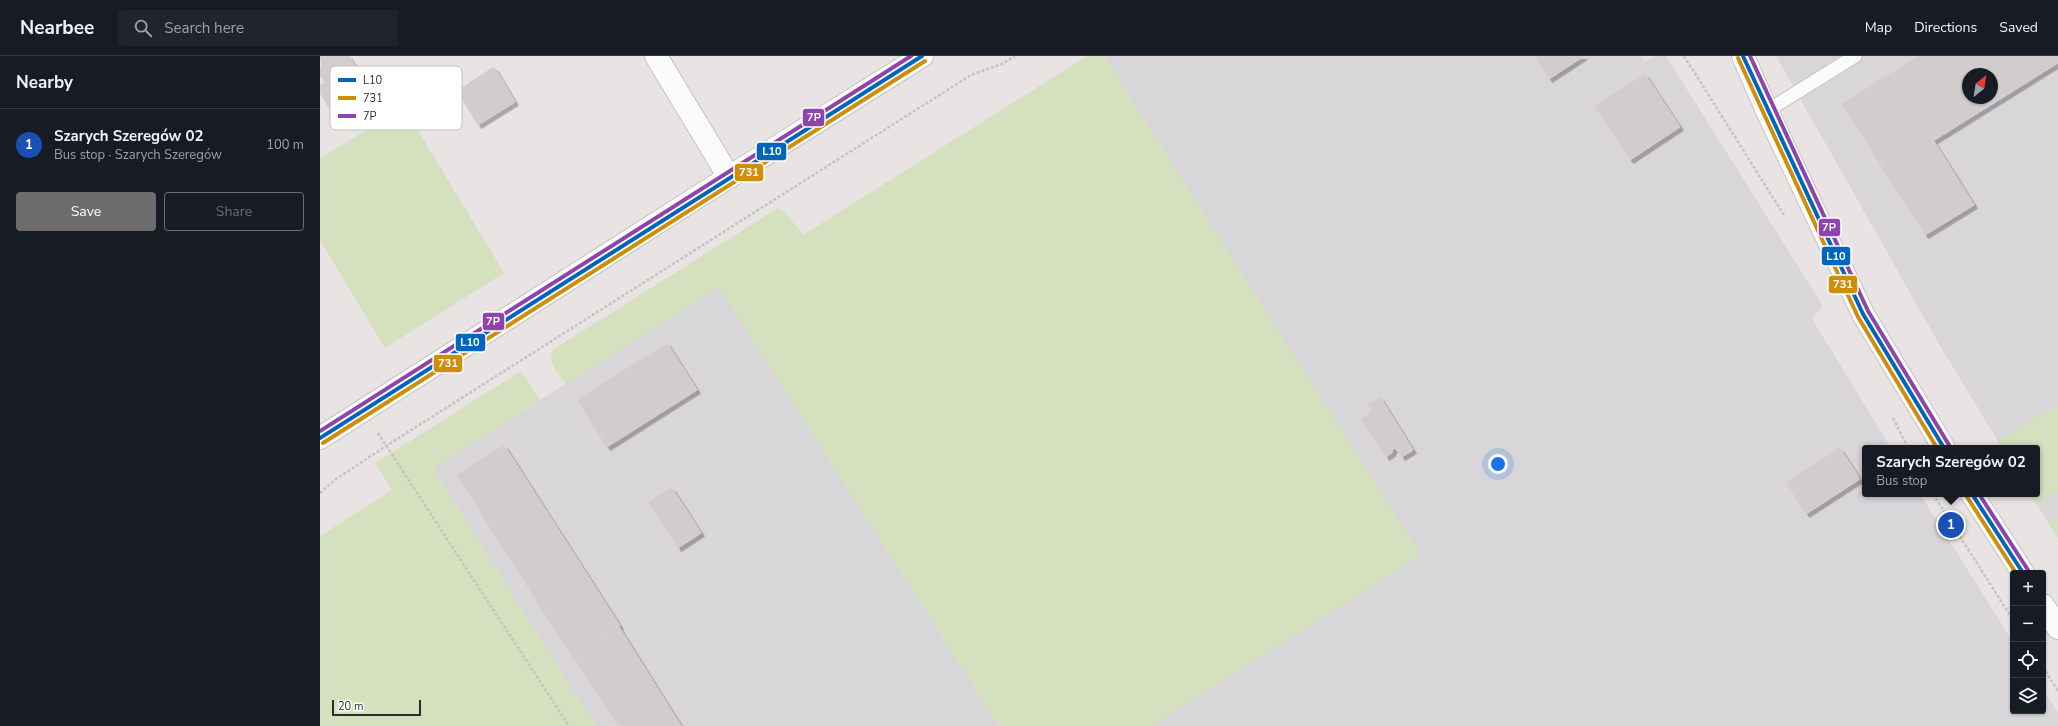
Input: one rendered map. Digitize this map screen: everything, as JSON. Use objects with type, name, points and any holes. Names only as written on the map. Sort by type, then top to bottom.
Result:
[{"type":"street","points":[[656,56],[729,177]]},
{"type":"street","points":[[320,438],[729,177],[922,56]]},
{"type":"street","points":[[1743,56],[1767,111],[1863,314],[1942,445]]},
{"type":"street","points":[[1974,497],[2021,570]]},
{"type":"street","points":[[2044,606],[2058,628]]},
{"type":"lane","points":[[1767,111],[1855,56]]},
{"type":"path","points":[[320,493],[336,479],[386,446],[971,74],[1002,64],[1015,56]]},
{"type":"path","points":[[1684,56],[1787,219]]},
{"type":"path","points":[[1890,414],[1906,445]]},
{"type":"path","points":[[394,457],[569,726]]},
{"type":"path","points":[[1935,497],[2010,615]]},
{"type":"path","points":[[2046,672],[2058,691]]},
{"type":"shaded area","points":[[1104,56],[1641,56],[1644,62],[1655,56],[1666,56],[1823,306],[1812,319],[1889,445],[1862,445],[1862,497],[1922,497],[2010,637],[2010,714],[2046,714],[2046,694],[2058,713],[2058,726],[1151,726],[1420,555]]},
{"type":"shaded area","points":[[1776,56],[2058,56],[2058,538],[2032,497],[2040,497],[2040,445],[2000,445],[1939,344]]},
{"type":"shaded area","points":[[719,287],[999,726],[595,726],[433,468]]},
{"type":"green space","points":[[1087,56],[1104,56],[1421,555],[1151,726],[999,726],[719,288],[566,384],[554,367],[551,358],[554,349],[778,208],[785,212],[803,235]]},
{"type":"green space","points":[[366,130],[418,130],[504,273],[385,348],[320,240],[320,158]]},
{"type":"green space","points":[[521,371],[540,400],[433,468],[595,726],[320,726],[320,536],[392,490],[375,463]]},
{"type":"green space","points":[[2058,404],[2058,491],[2037,505],[2032,497],[2040,497],[2040,445],[2000,445],[1998,441]]},
{"type":"green space","points":[[2058,516],[2058,538],[2049,522]]},
{"type":"building","points":[[320,56],[343,56],[322,67]]},
{"type":"building","points":[[343,56],[349,56],[355,66],[330,66],[330,109],[320,93],[320,85],[325,82],[320,75],[320,68]]},
{"type":"building","points":[[1534,56],[1584,56],[1549,79]]},
{"type":"building","points":[[1919,56],[2058,56],[2058,63],[1998,100],[1998,68],[1962,68],[1962,104],[1992,104],[1933,141],[1891,73]]},
{"type":"building","points":[[494,67],[515,102],[478,125],[462,99],[462,88]]},
{"type":"building","points":[[1891,73],[1974,205],[1925,235],[1842,104]]},
{"type":"building","points":[[1645,74],[1680,127],[1630,160],[1595,106]]},
{"type":"building","points":[[667,343],[697,390],[607,447],[577,400]]},
{"type":"building","points":[[1380,397],[1413,450],[1402,457],[1395,448],[1392,451],[1393,452],[1386,457],[1361,419],[1372,412],[1368,404]]},
{"type":"building","points":[[504,445],[620,626],[572,657],[457,475]]},
{"type":"building","points":[[1840,448],[1860,479],[1806,514],[1786,482]]},
{"type":"building","points":[[672,488],[701,533],[678,548],[649,502]]},
{"type":"building","points":[[619,627],[681,726],[618,726],[573,656]]},
{"type":"transit line","name":"7P","points":[[320,431],[911,56]]},
{"type":"transit line","name":"L10","points":[[320,438],[922,56]]},
{"type":"transit line","name":"L10","points":[[1743,56],[1863,314],[1942,445]]},
{"type":"transit line","name":"7P","points":[[1750,56],[1868,311],[1949,445]]},
{"type":"transit line","name":"731","points":[[1738,58],[1858,317],[1935,445]]},
{"type":"transit line","name":"731","points":[[323,443],[925,61]]},
{"type":"transit line","name":"731","points":[[1967,497],[2014,570]]},
{"type":"transit line","name":"L10","points":[[1974,497],[2021,570]]},
{"type":"transit line","name":"7P","points":[[1981,497],[2028,570]]},
{"type":"place","name":"Szarych Szeregów 02","points":[[1951,525]]}]
